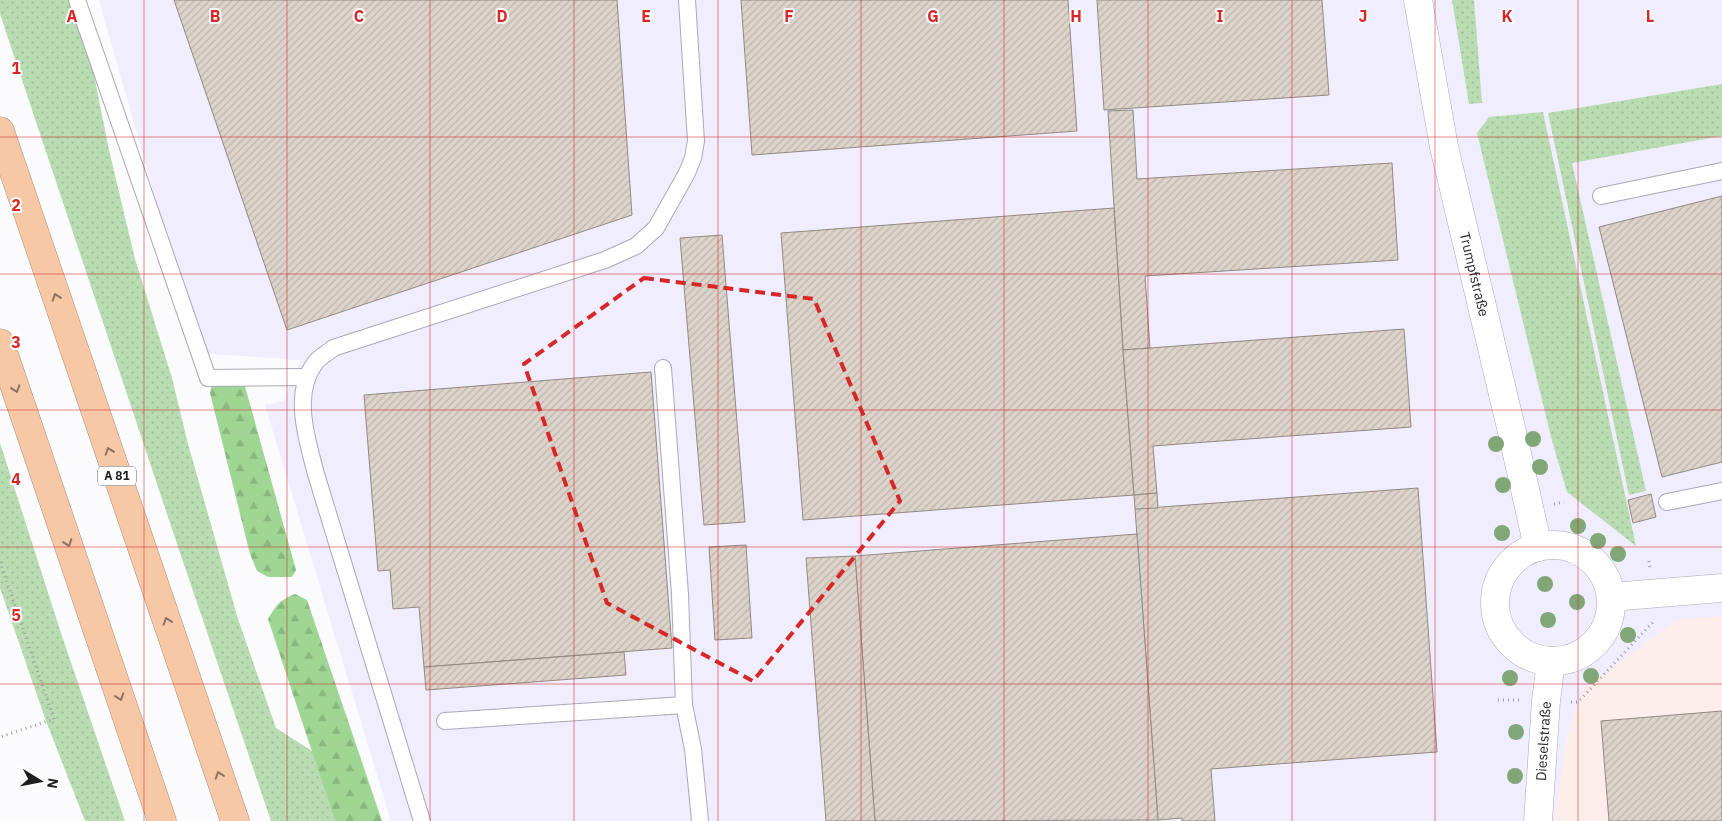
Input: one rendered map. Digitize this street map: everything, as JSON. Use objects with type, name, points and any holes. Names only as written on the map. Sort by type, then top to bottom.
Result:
[{"type":"highway","name":"A 81","points":[[0,131],[235,821]]},
{"type":"highway","points":[[0,343],[162,821]]},
{"type":"street","name":"Trumpfstraße","points":[[1418,0],[1444,147],[1518,454],[1538,546]]},
{"type":"street","points":[[1558,545],[1568,547],[1577,550],[1594,561],[1606,577],[1611,597],[1608,621],[1596,643],[1583,653],[1568,660],[1551,661],[1531,657],[1514,646],[1501,629],[1496,610],[1496,589],[1505,570],[1519,555],[1538,546],[1558,545]]},
{"type":"street","points":[[1611,597],[1722,588]]},
{"type":"street","name":"Dieselstraße","points":[[1538,821],[1546,701],[1551,661]]},
{"type":"lane","points":[[77,0],[208,378],[307,377]]},
{"type":"lane","points":[[422,821],[307,441],[303,408],[304,383],[316,362],[333,348],[605,260],[636,246],[656,228],[687,173],[693,158],[696,141],[686,0]]},
{"type":"lane","points":[[1601,196],[1722,171]]},
{"type":"lane","points":[[663,368],[680,594],[684,705],[693,750],[700,821]]},
{"type":"lane","points":[[1667,502],[1722,491]]},
{"type":"lane","points":[[445,720],[684,705]]},
{"type":"path","points":[[1498,700],[1578,702],[1654,620],[1649,561]]},
{"type":"path","points":[[0,562],[54,719],[0,738]]},
{"type":"highlighted area","points":[[644,278],[814,299],[900,501],[753,681],[607,603],[524,364]]},
{"type":"shaded area","points":[[99,0],[1722,0],[1722,821],[391,821],[265,405],[283,401],[301,360],[199,353]]},
{"type":"shaded area","points":[[1722,616],[1722,821],[1554,821],[1567,735],[1584,688],[1676,620]]},
{"type":"green space","points":[[0,0],[72,0],[85,30],[109,150],[135,259],[172,378],[188,444],[238,619],[276,728],[312,751],[335,821],[271,821],[0,14]]},
{"type":"green space","points":[[1452,0],[1474,0],[1482,103],[1469,104]]},
{"type":"green space","points":[[1722,84],[1722,136],[1572,163],[1646,491],[1629,495],[1548,113]]},
{"type":"green space","points":[[1543,112],[1636,546],[1567,492],[1551,437],[1477,133],[1489,117]]},
{"type":"green space","points":[[243,379],[296,570],[292,577],[268,577],[257,571],[250,554],[210,393],[212,384]]},
{"type":"green space","points":[[0,443],[62,636],[125,821],[85,821],[46,721],[0,588]]},
{"type":"green space","points":[[295,594],[307,600],[382,821],[335,821],[268,619],[279,604]]},
{"type":"building","points":[[174,0],[617,0],[632,215],[287,330]]},
{"type":"building","points":[[741,0],[1068,0],[1077,131],[752,155]]},
{"type":"building","points":[[1097,0],[1322,0],[1329,95],[1104,110]]},
{"type":"building","points":[[1133,110],[1137,179],[1392,163],[1398,260],[1145,276],[1150,348],[1123,350],[1108,111]]},
{"type":"building","points":[[1722,196],[1722,462],[1662,477],[1599,227]]},
{"type":"building","points":[[1114,208],[1134,495],[803,520],[781,233]]},
{"type":"building","points":[[722,235],[745,522],[704,525],[680,238]]},
{"type":"building","points":[[1404,329],[1411,427],[1153,446],[1157,493],[1134,495],[1123,350]]},
{"type":"building","points":[[651,372],[672,648],[424,667],[419,607],[393,609],[390,570],[378,571],[364,395]]},
{"type":"building","points":[[1418,488],[1437,752],[1211,769],[1215,821],[1182,821],[1182,818],[1158,820],[1135,509]]},
{"type":"building","points":[[1157,493],[1158,508],[1135,509],[1134,495]]},
{"type":"building","points":[[1651,494],[1656,517],[1633,523],[1628,500]]},
{"type":"building","points":[[1137,534],[1158,820],[875,821],[855,556]]},
{"type":"building","points":[[746,545],[752,638],[715,640],[709,547]]},
{"type":"building","points":[[855,556],[875,821],[826,821],[806,558]]},
{"type":"building","points":[[624,652],[626,675],[426,690],[424,667]]},
{"type":"building","points":[[1722,711],[1722,821],[1609,821],[1601,721]]}]
